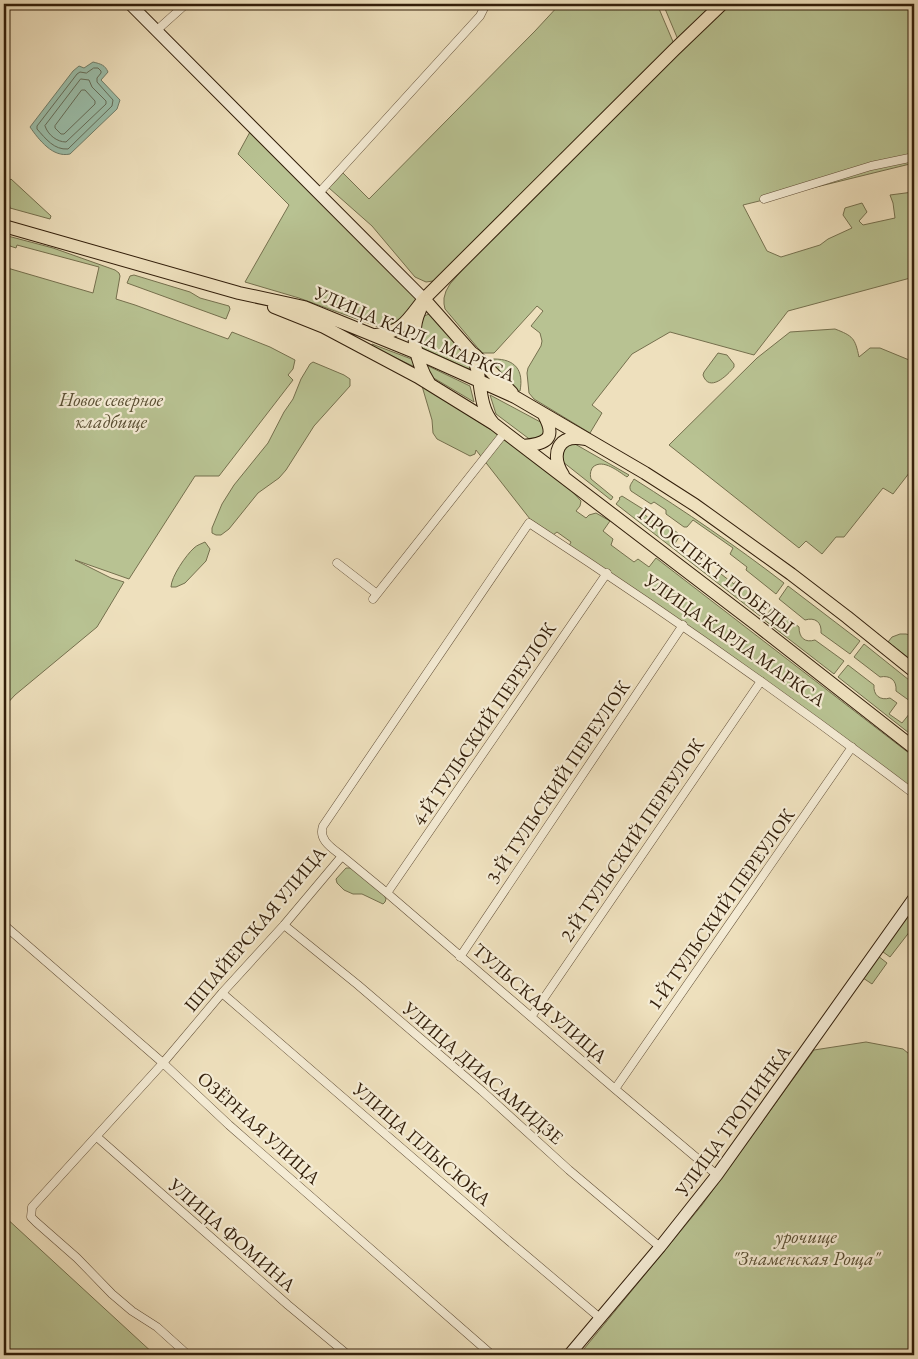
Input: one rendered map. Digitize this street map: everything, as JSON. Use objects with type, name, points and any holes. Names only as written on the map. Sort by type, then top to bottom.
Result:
[{"type":"main road","name":"УЛИЦА КАРЛА МАРКСА","points":[[130,4],[424,299],[471,352],[515,397]]},
{"type":"main road","points":[[376,335],[396,331],[405,323],[424,299],[667,56],[722,4]]},
{"type":"main road","name":"УЛИЦА КАРЛА МАРКСА","points":[[4,226],[239,293],[304,307],[376,335],[515,397]]},
{"type":"main road","name":"ПРОСПЕКТ ПОБЕДЫ","points":[[239,293],[324,327],[429,383],[494,424],[914,748]]},
{"type":"main road","points":[[424,299],[415,323],[415,342],[424,374],[429,383]]},
{"type":"main road","points":[[471,352],[478,373],[486,413],[494,424]]},
{"type":"main road","name":"ПРОСПЕКТ ПОБЕДЫ","points":[[515,397],[645,473],[703,510],[798,579],[914,671]]},
{"type":"main road","points":[[523,446],[542,443],[549,437],[550,429],[544,415]]},
{"type":"main road","points":[[565,478],[556,457],[560,445],[570,438],[590,440]]},
{"type":"main road","name":"УЛИЦА ТРОПИНКА","points":[[569,1355],[718,1175],[914,898]]},
{"type":"street","points":[[157,30],[186,4]]},
{"type":"street","points":[[319,193],[480,16],[486,4]]},
{"type":"street","points":[[764,199],[871,166],[914,157]]},
{"type":"street","points":[[337,563],[375,596],[505,432]]},
{"type":"street","name":"УЛИЦА КАРЛА МАРКСА","points":[[529,523],[683,625],[914,794]]},
{"type":"street","name":"ШПАЙЕРСКАЯ УЛИЦА","points":[[188,1355],[157,1327],[132,1311],[112,1294],[77,1258],[36,1222],[32,1217],[32,1207],[163,1063],[342,856],[325,842],[321,831],[323,826],[529,523]]},
{"type":"street","name":"4-Й ТУЛЬСКИЙ ПЕРЕУЛОК","points":[[387,893],[607,573]]},
{"type":"street","name":"3-Й ТУЛЬСКИЙ ПЕРЕУЛОК","points":[[460,957],[683,625]]},
{"type":"street","name":"2-Й ТУЛЬСКИЙ ПЕРЕУЛОК","points":[[531,1017],[760,681]]},
{"type":"street","name":"1-Й ТУЛЬСКИЙ ПЕРЕУЛОК","points":[[615,1089],[852,747]]},
{"type":"street","name":"ТУЛЬСКАЯ УЛИЦА","points":[[342,856],[718,1175]]},
{"type":"street","name":"УЛИЦА ДИАСАМИДЗЕ","points":[[284,924],[358,985],[660,1247]]},
{"type":"street","name":"ОЗЁРНАЯ УЛИЦА","points":[[4,925],[163,1063],[229,1125],[492,1355]]},
{"type":"street","name":"УЛИЦА ПЛЫСЮКА","points":[[222,993],[508,1241],[600,1318]]},
{"type":"street","name":"УЛИЦА ФОМИНА","points":[[97,1137],[288,1305],[348,1355]]},
{"type":"green space","points":[[560,4],[657,4],[674,44],[440,280],[426,282],[415,277],[372,226],[329,188],[343,173],[369,199]]},
{"type":"green space","points":[[663,4],[717,4],[679,42]]},
{"type":"green space","points":[[730,4],[914,4],[914,163],[743,205],[767,251],[781,257],[820,245],[828,239],[852,228],[843,215],[845,208],[862,203],[867,212],[859,221],[863,225],[895,218],[890,195],[913,192],[914,277],[788,311],[754,355],[670,332],[632,354],[592,405],[602,413],[590,433],[534,399],[529,393],[528,368],[542,341],[540,333],[531,326],[543,311],[537,306],[494,353],[482,353],[445,309],[444,298],[446,291],[463,269],[595,135]]},
{"type":"green space","points":[[250,132],[416,298],[415,306],[387,330],[299,298],[245,282],[289,205],[238,154]]},
{"type":"green space","points":[[11,179],[51,216],[50,219],[10,208],[7,182]]},
{"type":"green space","name":"Новое северное кладбище","points":[[4,235],[53,248],[115,270],[120,276],[116,299],[228,339],[232,332],[270,347],[295,360],[293,369],[288,375],[293,380],[219,476],[195,476],[129,579],[75,560],[111,578],[124,582],[97,627],[15,695],[4,707],[4,267],[93,293],[99,267],[17,245],[16,248],[4,244]]},
{"type":"green space","points":[[134,275],[229,306],[230,309],[226,319],[127,283],[130,276]]},
{"type":"green space","points":[[429,314],[443,325],[470,361],[471,369],[422,348],[420,343],[422,319]]},
{"type":"green space","points":[[835,329],[852,338],[859,357],[870,348],[880,348],[914,362],[914,469],[893,494],[883,488],[844,537],[836,537],[822,554],[806,541],[799,548],[669,445],[757,358],[790,332]]},
{"type":"green space","points":[[372,344],[414,360],[417,368],[371,346]]},
{"type":"green space","points":[[718,353],[727,355],[734,364],[734,367],[723,378],[714,383],[709,383],[703,375]]},
{"type":"green space","points":[[494,359],[507,361],[516,367],[521,377],[520,391],[517,391],[488,361]]},
{"type":"green space","points":[[313,362],[344,375],[350,379],[350,386],[314,426],[279,478],[258,493],[229,529],[221,535],[212,533],[212,528],[222,504],[234,485],[268,443],[293,399],[301,379]]},
{"type":"green space","points":[[426,365],[470,386],[474,402],[432,377]]},
{"type":"green space","points":[[422,386],[498,434],[571,490],[581,501],[576,511],[586,518],[596,513],[610,521],[603,531],[613,539],[611,545],[634,562],[638,559],[649,567],[656,558],[914,757],[914,791],[569,546],[571,542],[557,532],[553,535],[530,519],[476,450],[475,454],[470,456],[437,439],[433,433],[432,420]]},
{"type":"green space","points":[[490,395],[546,425],[545,434],[532,441],[496,414]]},
{"type":"green space","points":[[575,444],[629,475],[627,477],[606,465],[601,464],[593,467],[590,473],[591,479],[613,497],[611,500],[563,462],[562,451],[568,445]]},
{"type":"green space","points":[[634,479],[748,556],[784,583],[776,594],[746,570],[747,567],[730,554],[733,548],[693,520],[687,527],[684,527],[666,514],[666,510],[654,502],[651,504],[631,491],[630,486]]},
{"type":"green space","points":[[622,496],[646,511],[645,515],[655,523],[661,522],[678,533],[679,537],[674,545],[713,575],[717,571],[734,584],[736,581],[769,603],[760,616],[616,504]]},
{"type":"green space","points":[[205,542],[210,549],[206,561],[185,583],[171,587],[176,572],[187,556],[195,547]]},
{"type":"green space","points":[[788,586],[860,641],[850,654],[821,633],[817,621],[812,619],[805,620],[779,599]]},
{"type":"green space","points":[[773,607],[799,627],[803,639],[808,641],[815,640],[844,661],[834,674],[763,619]]},
{"type":"green space","points":[[900,634],[914,636],[914,662],[888,642],[892,637]]},
{"type":"green space","points":[[864,644],[914,684],[914,704],[896,691],[892,679],[880,677],[854,657]]},
{"type":"green space","points":[[848,665],[874,685],[875,692],[880,698],[890,698],[897,703],[889,714],[902,723],[910,713],[914,717],[914,722],[908,730],[909,733],[838,677]]},
{"type":"green space","points":[[346,868],[351,868],[383,893],[386,899],[385,902],[383,904],[362,894],[353,894],[344,890],[337,883],[336,879]]},
{"type":"green space","points":[[914,902],[914,926],[890,957],[879,949]]},
{"type":"green space","points":[[878,956],[887,963],[872,984],[863,978]]},
{"type":"green space","name":"урочище \"Знаменская Роща\"","points":[[866,1042],[903,1049],[914,1058],[914,1355],[579,1355],[702,1205],[814,1050]]},
{"type":"green space","points":[[4,1216],[155,1355],[4,1355]]},
{"type":"water","points":[[93,62],[106,68],[108,72],[101,80],[120,100],[117,109],[70,154],[64,155],[52,151],[30,127],[73,71],[79,66],[84,68]]}]
